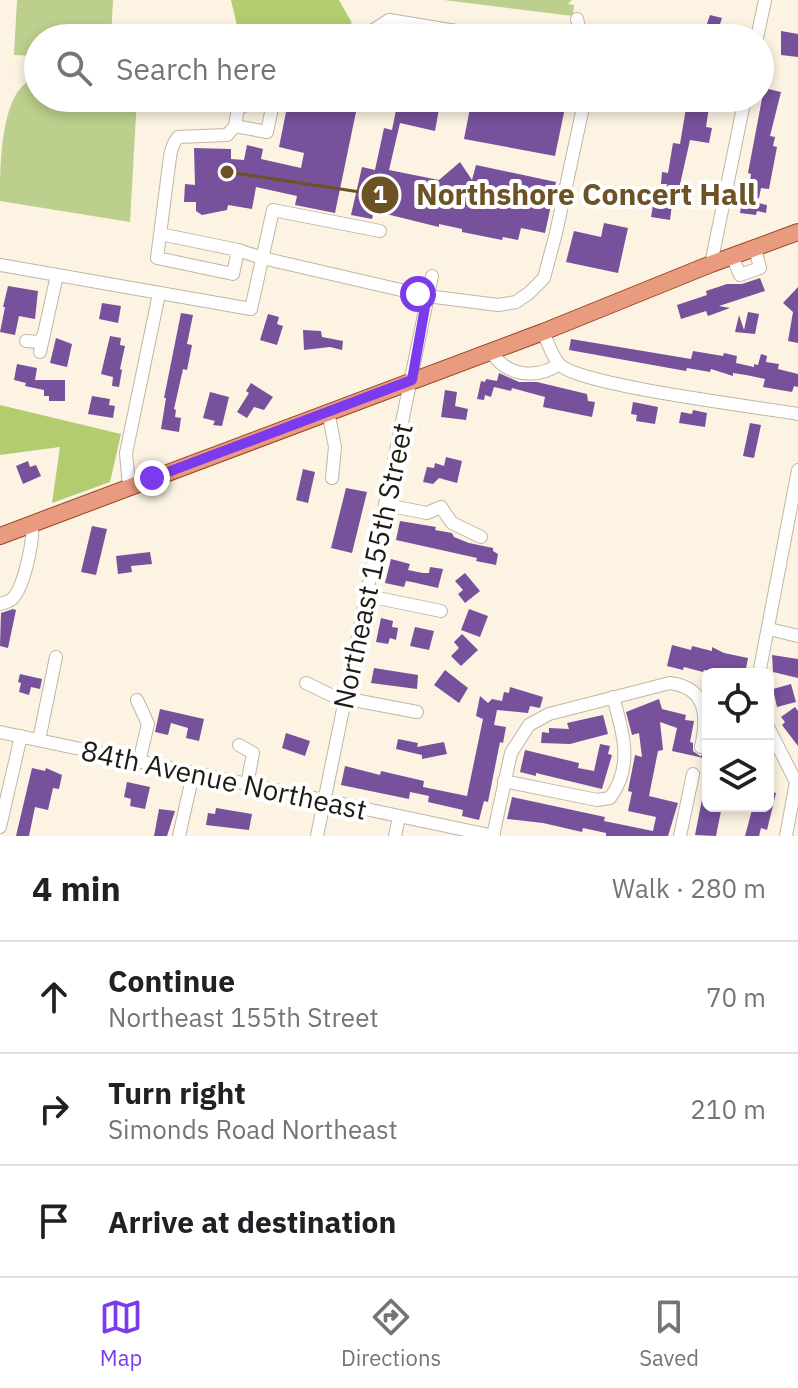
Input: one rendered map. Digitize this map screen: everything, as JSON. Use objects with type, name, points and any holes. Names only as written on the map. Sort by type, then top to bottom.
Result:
[{"type":"main road","points":[[0,536],[543,332],[732,256],[758,255],[798,232]]},
{"type":"street","points":[[760,24],[765,0]]},
{"type":"street","points":[[577,19],[578,24]]},
{"type":"street","points":[[383,24],[389,20],[413,24]]},
{"type":"street","points":[[237,112],[235,126],[227,135],[178,137],[173,143],[157,258],[233,274],[238,250]]},
{"type":"street","points":[[235,126],[267,132],[271,112]]},
{"type":"street","points":[[160,234],[427,296],[498,305],[516,302],[544,278],[582,112]]},
{"type":"street","points":[[711,264],[742,112]]},
{"type":"street","points":[[0,265],[251,309],[273,210],[380,231]]},
{"type":"street","points":[[40,352],[57,275]]},
{"type":"street","name":"Northeast 155th Street","points":[[317,836],[432,276]]},
{"type":"street","points":[[129,486],[126,453],[159,294]]},
{"type":"street","points":[[543,332],[559,364],[570,372],[670,394],[798,414]]},
{"type":"street","points":[[26,341],[36,342],[44,335]]},
{"type":"street","points":[[491,351],[499,364],[514,371],[536,374],[547,372],[559,364]]},
{"type":"street","points":[[328,411],[335,447],[332,478]]},
{"type":"street","points":[[760,668],[793,530],[787,523],[798,470]]},
{"type":"street","points":[[386,505],[427,513],[441,507],[452,523],[481,537]]},
{"type":"street","points":[[0,604],[9,601],[18,588],[30,553],[32,524]]},
{"type":"street","points":[[368,596],[441,611]]},
{"type":"street","points":[[769,629],[798,636]]},
{"type":"street","points":[[39,740],[56,657]]},
{"type":"street","points":[[306,683],[323,693],[417,712]]},
{"type":"street","points":[[494,836],[511,753],[529,725],[549,714],[670,683],[694,690],[705,718],[701,747]]},
{"type":"street","points":[[504,781],[597,800],[610,798],[623,772],[626,747],[613,697]]},
{"type":"street","points":[[137,700],[148,724],[139,762]]},
{"type":"street","name":"84th Avenue Northeast","points":[[0,732],[494,836]]},
{"type":"street","points":[[0,827],[21,736]]},
{"type":"street","points":[[774,739],[796,782],[786,836]]},
{"type":"street","points":[[239,745],[253,753],[247,785]]},
{"type":"street","points":[[179,836],[193,774]]},
{"type":"street","points":[[680,836],[693,774]]},
{"type":"street","points":[[395,836],[399,817]]},
{"type":"green space","points":[[17,0],[113,0],[112,24],[24,24],[24,55],[14,55]]},
{"type":"green space","points":[[231,0],[339,0],[352,23],[350,24],[237,24]]},
{"type":"green space","points":[[444,0],[572,0],[568,4],[574,5],[573,16]]},
{"type":"green space","points":[[24,84],[24,112],[136,112],[130,222],[0,201],[2,148],[9,110]]},
{"type":"green space","points":[[0,405],[121,434],[110,482],[52,503],[60,447],[0,455]]},
{"type":"building","points":[[710,15],[722,18],[720,24],[707,24]]},
{"type":"building","points":[[781,31],[798,34],[798,57],[781,55]]},
{"type":"building","points":[[774,90],[781,92],[770,136],[775,137],[773,146],[777,147],[769,189],[761,188],[758,203],[767,205],[766,213],[740,213],[743,194],[749,191],[751,174],[748,173],[759,112],[774,112]]},
{"type":"building","points":[[286,112],[356,112],[335,213],[295,205],[297,196],[256,187],[252,209],[228,205],[227,210],[202,215],[196,211],[196,202],[184,202],[185,184],[195,185],[194,148],[231,149],[231,159],[244,160],[247,145],[263,149],[261,159],[301,168],[304,153],[279,147]]},
{"type":"building","points":[[396,112],[438,112],[435,131],[400,123],[389,170],[439,180],[460,162],[472,180],[476,165],[556,182],[545,233],[521,228],[518,240],[503,237],[502,240],[374,211],[372,219],[351,215],[362,167],[375,170],[384,128],[392,130]]},
{"type":"building","points":[[469,112],[564,112],[555,156],[464,139]]},
{"type":"building","points":[[685,112],[708,112],[706,127],[712,128],[709,143],[690,140],[677,198],[673,197],[670,220],[651,217],[654,199],[664,201],[667,184],[661,184],[662,172],[668,173],[673,143],[680,144]]},
{"type":"building","points":[[604,223],[628,228],[618,273],[566,262],[574,231],[601,237]]},
{"type":"building","points":[[760,278],[765,291],[719,306],[730,308],[708,316],[706,311],[681,319],[677,305],[727,284],[742,284]]},
{"type":"building","points":[[8,286],[38,291],[35,319],[19,316],[15,335],[0,332]]},
{"type":"building","points":[[798,287],[798,343],[788,341],[793,312],[783,303]]},
{"type":"building","points":[[102,303],[121,306],[118,323],[99,319]]},
{"type":"building","points":[[748,312],[759,314],[755,334],[735,332],[739,315],[744,330]]},
{"type":"building","points":[[181,313],[193,315],[187,344],[192,345],[187,370],[183,369],[174,409],[175,417],[181,418],[179,432],[161,429]]},
{"type":"building","points":[[268,314],[279,317],[277,324],[283,326],[277,345],[260,340]]},
{"type":"building","points":[[303,330],[321,331],[322,337],[343,341],[342,350],[330,347],[304,350]]},
{"type":"building","points":[[110,336],[121,338],[120,345],[125,346],[119,387],[112,386],[113,377],[101,374]]},
{"type":"building","points":[[56,338],[72,344],[67,367],[50,363]]},
{"type":"building","points":[[571,339],[691,359],[693,351],[723,356],[724,353],[737,356],[736,363],[754,367],[754,364],[758,365],[761,354],[767,356],[766,362],[779,364],[778,369],[798,374],[798,387],[794,386],[792,392],[763,387],[765,379],[746,375],[733,373],[733,376],[711,369],[710,372],[687,368],[686,371],[569,350]]},
{"type":"building","points":[[17,364],[37,368],[35,380],[65,380],[65,401],[49,401],[49,396],[44,396],[44,390],[14,380]]},
{"type":"building","points":[[499,373],[519,382],[537,382],[587,394],[588,401],[595,402],[592,417],[543,407],[545,397],[512,388],[511,391],[494,387],[491,397],[485,395],[484,400],[477,399],[481,381],[497,381]]},
{"type":"building","points":[[251,383],[273,397],[264,410],[254,407],[247,418],[237,412],[249,393],[246,391]]},
{"type":"building","points":[[445,390],[457,392],[455,406],[468,409],[466,420],[441,417]]},
{"type":"building","points":[[210,392],[229,397],[222,426],[213,425],[215,421],[203,418]]},
{"type":"building","points":[[92,396],[110,399],[109,405],[115,406],[113,418],[88,414]]},
{"type":"building","points":[[633,402],[658,407],[655,424],[636,421],[637,415],[631,414]]},
{"type":"building","points":[[693,410],[707,413],[705,427],[679,423],[681,412],[692,414]]},
{"type":"building","points":[[750,423],[761,425],[754,458],[743,456]]},
{"type":"building","points":[[446,457],[462,461],[457,483],[439,478],[433,484],[423,482],[427,467],[434,468],[435,463],[444,466]]},
{"type":"building","points":[[28,461],[30,467],[36,465],[41,476],[23,484],[16,466]]},
{"type":"building","points":[[303,469],[315,472],[308,503],[296,500]]},
{"type":"building","points":[[346,488],[367,492],[352,553],[331,548]]},
{"type":"building","points":[[400,521],[436,527],[435,530],[452,533],[454,537],[469,543],[493,548],[498,554],[496,565],[396,540]]},
{"type":"building","points":[[92,526],[107,529],[96,575],[81,572]]},
{"type":"building","points":[[150,552],[152,564],[131,566],[132,572],[118,574],[116,556]]},
{"type":"building","points":[[391,559],[410,564],[408,570],[423,573],[429,573],[430,567],[443,569],[438,588],[406,581],[404,587],[385,583]]},
{"type":"building","points":[[465,573],[480,591],[465,603],[458,594],[463,590],[455,581]]},
{"type":"building","points":[[469,609],[488,616],[480,637],[461,630]]},
{"type":"building","points":[[16,610],[8,648],[0,646],[1,613]]},
{"type":"building","points":[[381,618],[393,621],[392,627],[398,628],[396,640],[390,638],[388,644],[376,642]]},
{"type":"building","points":[[415,627],[434,631],[429,650],[410,646]]},
{"type":"building","points":[[462,634],[478,650],[461,666],[451,656],[459,648],[454,642]]},
{"type":"building","points":[[672,645],[691,650],[692,646],[712,651],[712,647],[748,658],[746,668],[702,668],[702,672],[667,666]]},
{"type":"building","points":[[772,655],[798,659],[798,678],[774,672]]},
{"type":"building","points":[[374,668],[418,675],[417,689],[371,683]]},
{"type":"building","points":[[445,670],[468,688],[459,703],[434,685]]},
{"type":"building","points":[[20,674],[42,679],[40,689],[31,687],[29,695],[19,692]]},
{"type":"building","points":[[791,684],[796,702],[777,707],[774,689]]},
{"type":"building","points":[[510,687],[543,697],[540,708],[530,706],[528,713],[497,710],[494,725],[506,727],[488,802],[484,801],[479,820],[462,816],[463,810],[428,802],[429,796],[410,792],[409,799],[341,785],[345,766],[424,781],[423,787],[467,796],[483,719],[476,716],[480,696],[488,703],[492,699],[502,701],[504,692],[509,693]]},
{"type":"building","points":[[659,699],[662,709],[686,715],[685,720],[694,721],[690,742],[693,743],[693,751],[702,758],[672,751],[677,728],[660,722],[663,750],[658,751],[649,796],[678,803],[668,836],[606,836],[606,833],[583,828],[582,832],[507,819],[512,797],[653,831],[656,817],[628,811],[632,792],[628,791],[635,755],[642,757],[639,733],[632,735],[626,712]]},
{"type":"building","points":[[795,707],[798,711],[798,746],[782,725],[785,722],[781,717]]},
{"type":"building","points":[[160,709],[204,719],[199,741],[186,738],[188,728],[171,723],[168,735],[155,732]]},
{"type":"building","points":[[603,715],[608,734],[570,744],[541,743],[542,732],[549,733],[549,728],[569,729],[567,723]]},
{"type":"building","points":[[286,733],[310,741],[305,756],[282,748]]},
{"type":"building","points":[[398,739],[418,743],[417,747],[444,742],[447,754],[422,759],[422,755],[396,749]]},
{"type":"building","points":[[600,744],[610,746],[608,754],[612,755],[602,789],[520,772],[525,750],[579,763],[578,768],[594,771]]},
{"type":"building","points":[[32,768],[45,771],[46,768],[62,775],[59,789],[53,788],[48,810],[35,807],[29,836],[16,836]]},
{"type":"building","points":[[127,782],[150,787],[145,809],[130,806],[131,799],[124,797]]},
{"type":"building","points":[[702,799],[702,812],[721,812],[716,836],[695,835]]},
{"type":"building","points":[[216,808],[252,814],[249,830],[206,825],[208,813],[215,814]]},
{"type":"building","points":[[159,809],[175,811],[167,836],[154,836]]},
{"type":"building","points":[[751,812],[771,812],[767,830],[761,828],[759,836],[745,836]]},
{"type":"place","name":"Northshore Concert Hall","points":[[227,172]]},
{"type":"route","points":[[152,478],[412,380],[427,296],[418,294]]}]
